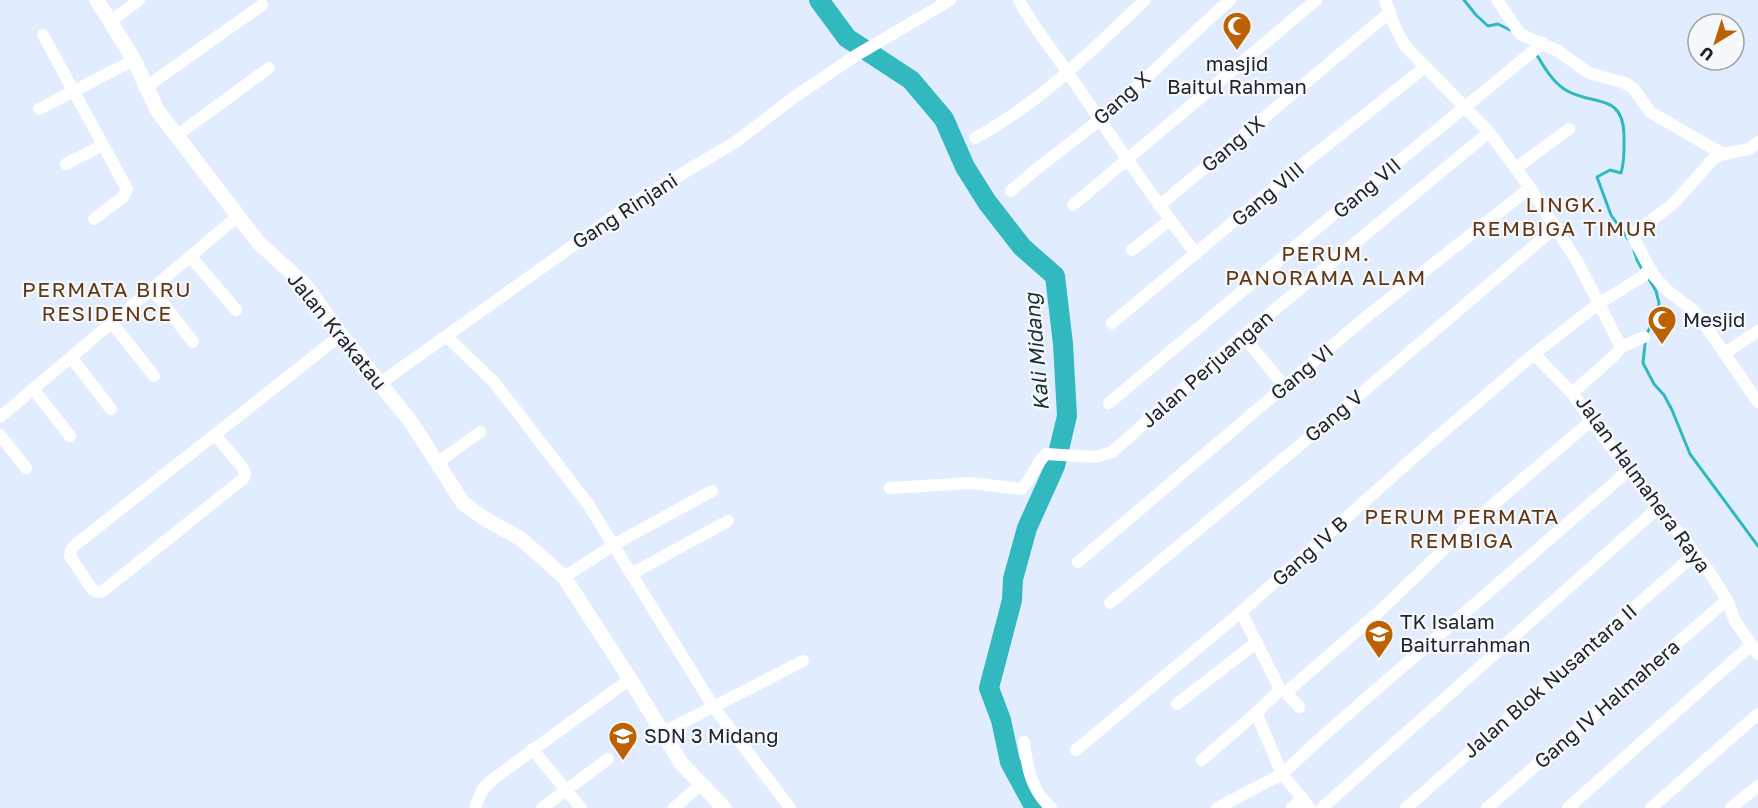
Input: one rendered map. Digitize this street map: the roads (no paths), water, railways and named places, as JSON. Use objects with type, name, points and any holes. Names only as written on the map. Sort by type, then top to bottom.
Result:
[{"type":"street","name":"Jalan Krakatau","points":[[97,0],[134,60],[157,110],[258,242],[306,286],[341,335],[411,422],[463,503],[484,519],[521,539],[564,577],[686,771],[724,808]]},
{"type":"street","points":[[111,21],[139,0]]},
{"type":"street","name":"Gang Rinjani","points":[[379,384],[630,205],[751,132],[793,98],[855,56],[950,0]]},
{"type":"street","points":[[1019,0],[1036,29],[1068,72],[1125,159],[1196,254]]},
{"type":"street","points":[[975,138],[1025,107],[1068,72],[1145,0]]},
{"type":"street","name":"Gang X","points":[[1011,190],[1099,120],[1230,0]]},
{"type":"street","points":[[1073,205],[1316,0]]},
{"type":"street","points":[[1385,0],[1406,46],[1489,132],[1530,188],[1576,261],[1621,347],[1644,337]]},
{"type":"street","points":[[1497,0],[1513,25],[1537,48],[1558,51],[1589,73],[1625,83],[1634,89],[1650,112],[1723,154]]},
{"type":"street","points":[[146,87],[262,4]]},
{"type":"street","name":"Gang IX","points":[[1159,206],[1390,12]]},
{"type":"street","points":[[43,35],[127,189],[123,197],[94,219]]},
{"type":"street","name":"Gang VII","points":[[1109,403],[1537,48]]},
{"type":"street","points":[[39,109],[134,60]]},
{"type":"street","name":"Gang VIII","points":[[1112,323],[1293,172],[1425,66]]},
{"type":"street","points":[[176,136],[269,68]]},
{"type":"street","points":[[1516,168],[1569,129]]},
{"type":"street","name":"Jalan Perjuangan","points":[[890,488],[971,483],[1021,489],[1046,454],[1095,457],[1112,452],[1243,336],[1489,132]]},
{"type":"street","points":[[1758,142],[1743,150],[1723,154],[1713,159],[1674,203],[1632,235],[1646,272],[1693,310],[1758,402]]},
{"type":"street","points":[[66,164],[104,145]]},
{"type":"street","name":"Gang VI","points":[[1078,562],[1407,284],[1530,188]]},
{"type":"street","points":[[0,417],[238,216]]},
{"type":"street","points":[[1132,250],[1170,220]]},
{"type":"street","name":"Gang V","points":[[1110,603],[1556,227]]},
{"type":"street","points":[[191,257],[236,310]]},
{"type":"street","name":"Gang IV B","points":[[1076,750],[1241,612],[1422,450],[1534,354],[1598,304],[1646,272]]},
{"type":"street","points":[[152,289],[192,342]]},
{"type":"street","points":[[112,323],[154,376]]},
{"type":"street","points":[[1725,353],[1758,331]]},
{"type":"street","points":[[215,435],[243,468],[243,479],[103,591],[95,591],[70,556],[71,550],[215,435],[341,335]]},
{"type":"street","points":[[446,336],[499,389],[581,495],[614,544],[713,706],[790,808]]},
{"type":"street","points":[[1243,336],[1284,386]]},
{"type":"street","name":"Jalan Halmahera Raya","points":[[1621,347],[1572,393],[1727,600],[1735,621],[1754,650]]},
{"type":"street","points":[[1534,354],[1572,393]]},
{"type":"street","points":[[71,357],[111,409]]},
{"type":"street","points":[[34,390],[70,436]]},
{"type":"street","points":[[1299,707],[1288,695],[1290,689],[1382,609],[1468,526],[1591,421]]},
{"type":"street","points":[[437,463],[480,432]]},
{"type":"street","points":[[0,435],[26,468]]},
{"type":"street","points":[[1218,808],[1282,774],[1629,470]]},
{"type":"street","points":[[564,577],[614,544],[712,491]]},
{"type":"street","points":[[1322,808],[1659,507]]},
{"type":"street","points":[[631,574],[728,521]]},
{"type":"street","name":"Jalan Blok Nusantara II","points":[[1406,808],[1695,555]]},
{"type":"street","name":"Gang IV Halmahera","points":[[1487,808],[1727,600]]},
{"type":"street","points":[[1202,760],[1257,712],[1277,693],[1279,687],[1241,612]]},
{"type":"street","points":[[1177,704],[1257,642]]},
{"type":"street","points":[[1568,808],[1754,650]]},
{"type":"street","points":[[662,733],[803,661]]},
{"type":"street","points":[[475,808],[485,786],[532,749],[630,679]]},
{"type":"street","points":[[1257,712],[1282,774],[1310,808]]},
{"type":"street","points":[[1651,808],[1758,714]]},
{"type":"street","points":[[1024,742],[1031,780],[1036,791],[1051,808]]},
{"type":"street","points":[[532,749],[582,808]]},
{"type":"street","points":[[542,808],[608,759]]},
{"type":"street","points":[[674,808],[700,785]]},
{"type":"street","points":[[1731,808],[1758,786]]},
{"type":"street","points":[[1292,808],[1302,797]]},
{"type":"waterway","name":"Kali Midang","points":[[819,0],[847,38],[911,80],[944,119],[965,167],[987,202],[1022,247],[1055,276],[1063,344],[1067,416],[1055,466],[1027,528],[1013,579],[1012,600],[989,688],[1001,720],[1010,762],[1035,808]]},
{"type":"waterway","points":[[1464,0],[1488,26],[1498,24],[1510,30]]},
{"type":"waterway","points":[[1535,52],[1551,77],[1564,89],[1585,98],[1604,102],[1618,112],[1624,135],[1624,159],[1621,173],[1610,170],[1597,177],[1611,215],[1628,239]]},
{"type":"waterway","points":[[1634,250],[1643,271]]},
{"type":"waterway","points":[[1647,276],[1656,291],[1659,303],[1658,313],[1646,335],[1643,363],[1672,410],[1690,454],[1758,546]]},
{"type":"place","name":"masjid Baitul Rahman","points":[[1237,52]]},
{"type":"place","name":"Mesjid","points":[[1662,346]]},
{"type":"place","name":"TK Isalam Baiturrahman","points":[[1379,660]]},
{"type":"place","name":"SDN 3 Midang","points":[[623,762]]},
{"type":"district","name":"LINGK. REMBIGA TIMUR","points":[[1565,217]]},
{"type":"district","name":"PERUM. PANORAMA ALAM","points":[[1326,266]]},
{"type":"district","name":"PERMATA BIRU RESIDENCE","points":[[107,302]]},
{"type":"district","name":"PERUM PERMATA REMBIGA","points":[[1462,529]]}]
